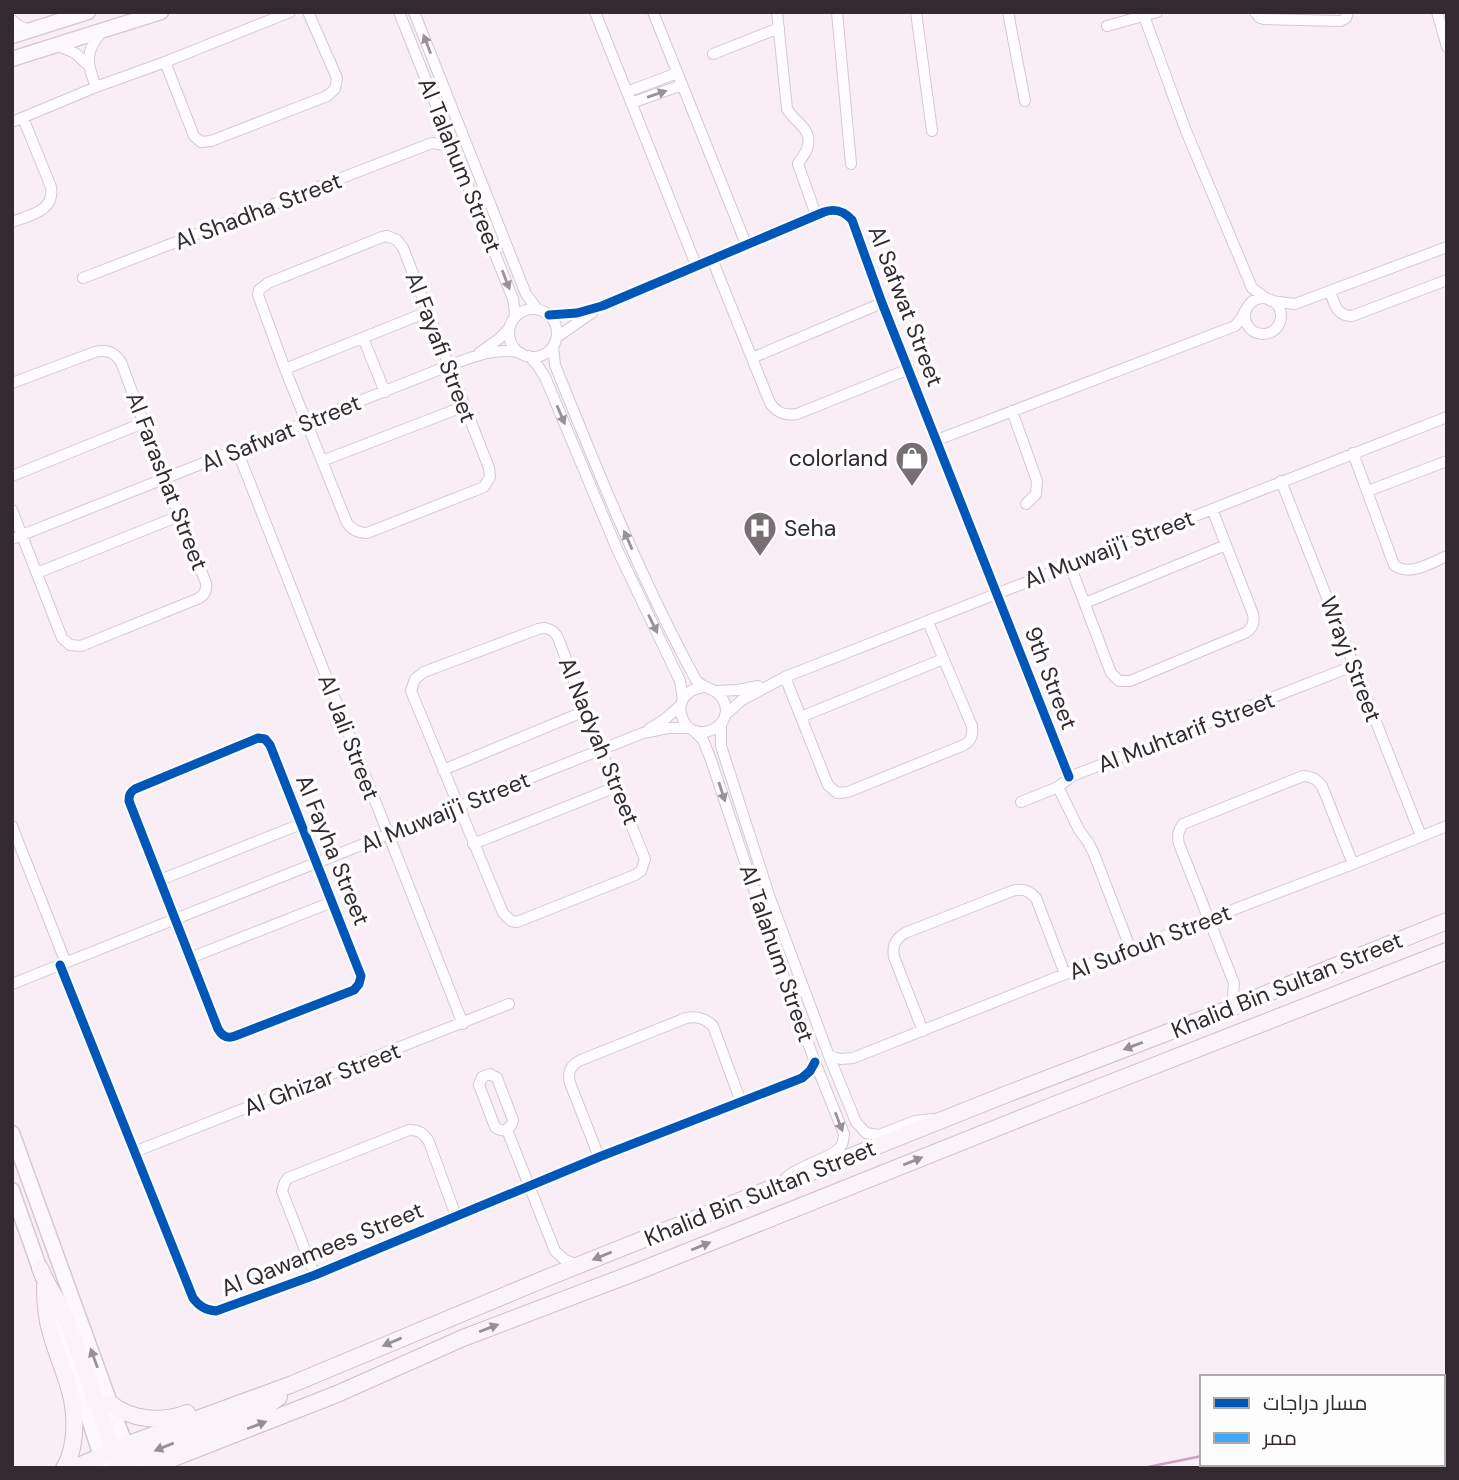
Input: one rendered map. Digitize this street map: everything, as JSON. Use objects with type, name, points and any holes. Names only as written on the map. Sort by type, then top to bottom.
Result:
[{"type":"main road","points":[[12,36],[88,12]]},
{"type":"main road","points":[[12,60],[161,12]]},
{"type":"main road","name":"Khalid Bin Sultan Street","points":[[74,1468],[118,1462],[290,1385],[548,1277],[1447,921]]},
{"type":"main road","name":"Khalid Bin Sultan Street","points":[[148,1468],[338,1394],[463,1338],[1447,951]]},
{"type":"main road","points":[[976,1136],[998,1119],[1050,1095],[1052,1087],[1047,1079]]},
{"type":"main road","points":[[12,1133],[110,1403],[118,1462]]},
{"type":"main road","points":[[12,1190],[45,1282],[65,1318],[118,1462]]},
{"type":"main road","points":[[677,1256],[668,1251],[669,1241],[739,1211],[759,1194]]},
{"type":"main road","points":[[40,1268],[118,1462]]},
{"type":"main road","points":[[45,1286],[51,1332],[74,1406],[73,1442],[69,1461],[64,1468]]},
{"type":"main road","points":[[110,1403],[132,1415],[157,1419],[172,1418],[244,1391],[290,1385]]},
{"type":"main road","points":[[174,1468],[215,1441]]},
{"type":"street","points":[[12,222],[45,209],[52,197],[51,187],[17,120],[290,12]]},
{"type":"street","points":[[165,62],[194,136],[201,142],[211,141],[327,96],[335,89],[337,78],[309,12]]},
{"type":"street","name":"Al Talahum Street","points":[[399,12],[513,299],[515,313],[512,323]]},
{"type":"street","name":"Al Talahum Street","points":[[414,12],[526,294],[538,310]]},
{"type":"street","points":[[595,12],[696,265]]},
{"type":"street","points":[[653,12],[746,244]]},
{"type":"street","points":[[549,315],[577,313],[602,306],[819,214],[801,162],[808,148],[808,137],[804,127],[787,109],[777,12]]},
{"type":"street","points":[[838,12],[851,164]]},
{"type":"street","points":[[916,12],[932,131]]},
{"type":"street","points":[[1008,12],[1025,101]]},
{"type":"street","points":[[1107,26],[1157,12]]},
{"type":"street","points":[[1255,12],[1264,19],[1341,21],[1346,18],[1348,12]]},
{"type":"street","points":[[1437,12],[1447,47]]},
{"type":"street","points":[[1144,16],[1186,131],[1252,288],[1279,309],[1280,321]]},
{"type":"street","points":[[12,20],[30,30]]},
{"type":"street","points":[[713,54],[779,29]]},
{"type":"street","points":[[88,65],[91,47],[102,31]]},
{"type":"street","points":[[58,46],[75,53],[88,65],[96,87]]},
{"type":"street","points":[[627,92],[677,73]]},
{"type":"street","points":[[631,103],[682,85]]},
{"type":"street","name":"Al Shadha Street","points":[[432,144],[446,127]]},
{"type":"street","name":"Al Shadha Street","points":[[83,278],[432,144],[453,146]]},
{"type":"street","name":"Al Safwat Street","points":[[819,214],[838,210],[852,220],[997,593]]},
{"type":"street","name":"Al Fayafi Street","points":[[382,237],[392,237],[401,244],[427,313],[489,468],[490,477],[484,487],[367,533],[361,533],[350,528],[347,523],[259,301],[260,290],[268,283],[382,237]]},
{"type":"street","points":[[1235,326],[1257,334],[1269,333],[1295,304],[1446,250]]},
{"type":"street","points":[[712,259],[770,403],[781,414],[797,414],[909,369]]},
{"type":"street","points":[[1330,290],[1337,310],[1352,316],[1447,280]]},
{"type":"street","points":[[1252,288],[1245,322],[1252,331]]},
{"type":"street","points":[[937,440],[1235,326],[1257,299],[1295,304]]},
{"type":"street","points":[[752,358],[883,303]]},
{"type":"street","points":[[525,355],[541,355],[602,306]]},
{"type":"street","points":[[538,310],[549,315],[557,329],[555,365],[631,547],[693,676],[704,687],[716,691],[722,698],[725,706],[723,719],[709,732],[701,733],[683,722],[680,714],[680,681],[617,550],[545,377],[538,366],[513,346],[510,336],[512,323],[524,311],[538,310]]},
{"type":"street","points":[[285,369],[427,313]]},
{"type":"street","name":"Al Safwat Street","points":[[472,358],[500,338],[512,323]]},
{"type":"street","points":[[363,338],[384,392]]},
{"type":"street","name":"Al Farashat Street","points":[[12,383],[95,352],[103,350],[117,355],[206,583],[206,591],[201,597],[81,646],[70,645],[62,638],[37,573],[17,537],[12,510]]},
{"type":"street","name":"Al Safwat Street","points":[[17,537],[448,366],[506,350],[525,355]]},
{"type":"street","points":[[322,461],[465,406]]},
{"type":"street","points":[[1012,411],[1037,481],[1036,494],[1026,504]]},
{"type":"street","name":"Al Muwaij'i Street","points":[[723,719],[742,699],[785,677],[1447,416]]},
{"type":"street","points":[[12,476],[143,423]]},
{"type":"street","name":"Al Jali Street","points":[[237,450],[463,1024]]},
{"type":"street","points":[[1353,453],[1394,565],[1411,570],[1447,556]]},
{"type":"street","points":[[1368,492],[1447,461]]},
{"type":"street","name":"Wrayj Street","points":[[1282,481],[1421,836]]},
{"type":"street","points":[[1070,565],[1111,673],[1119,681],[1130,681],[1245,633],[1252,627],[1253,614],[1212,509]]},
{"type":"street","points":[[37,573],[179,516]]},
{"type":"street","points":[[1085,603],[1226,545]]},
{"type":"street","name":"9th Street","points":[[997,593],[1069,777]]},
{"type":"street","points":[[785,677],[828,785],[837,793],[848,792],[970,742],[972,726],[928,622]]},
{"type":"street","name":"Al Nadyah Street","points":[[538,628],[551,630],[557,634],[601,750],[644,852],[641,871],[523,920],[512,921],[503,913],[411,691],[415,679],[424,671],[538,628]]},
{"type":"street","points":[[801,718],[943,659]]},
{"type":"street","name":"Al Muhtarif Street","points":[[1021,802],[1058,787],[1069,777],[1353,666]]},
{"type":"street","name":"Al Muwaij'i Street","points":[[716,691],[772,684]]},
{"type":"street","points":[[682,702],[692,690],[704,687]]},
{"type":"street","name":"Al Muwaij'i Street","points":[[12,984],[643,733],[665,719],[682,702]]},
{"type":"street","points":[[443,770],[585,711]]},
{"type":"street","name":"Al Talahum Street","points":[[723,719],[721,746],[770,898],[856,1122],[866,1133],[879,1135],[915,1121],[943,1120]]},
{"type":"street","name":"Al Muwaij'i Street","points":[[643,733],[668,728],[692,729]]},
{"type":"street","name":"Al Talahum Street","points":[[692,729],[703,740],[711,760],[777,958],[844,1134],[841,1145],[835,1152],[792,1172],[780,1186]]},
{"type":"street","name":"Al Fayha Street","points":[[257,738],[265,739],[270,744],[317,863],[361,972],[359,984],[355,990],[236,1036],[223,1036],[129,801],[130,794],[135,789],[257,738]]},
{"type":"street","points":[[1226,1010],[1233,997],[1234,983],[1179,844],[1177,837],[1183,824],[1303,776],[1314,778],[1322,786],[1353,864]]},
{"type":"street","points":[[473,844],[617,787]]},
{"type":"street","points":[[1058,787],[1094,854],[1131,950]]},
{"type":"street","points":[[160,880],[301,824]]},
{"type":"street","name":"Al Qawamees Street","points":[[12,826],[134,1152],[192,1298],[206,1310],[216,1311],[315,1275],[599,1157],[802,1078],[815,1062]]},
{"type":"street","name":"Al Sufouh Street","points":[[829,1056],[853,1058],[1447,826]]},
{"type":"street","points":[[923,1031],[892,950],[894,943],[905,933],[1012,891],[1026,890],[1037,898],[1065,974]]},
{"type":"street","points":[[190,958],[332,902]]},
{"type":"street","points":[[1234,983],[1246,992],[1263,995]]},
{"type":"street","name":"Al Ghizar Street","points":[[134,1152],[509,1004]]},
{"type":"street","points":[[599,1157],[568,1077],[572,1067],[581,1060],[686,1018],[701,1017],[713,1026],[740,1102]]},
{"type":"street","points":[[838,1077],[844,1066],[853,1058]]},
{"type":"street","points":[[490,1074],[497,1078],[513,1120],[507,1130],[500,1130],[495,1126],[479,1086],[485,1075],[490,1074]]},
{"type":"street","name":"Al Qawamees Street","points":[[802,1078],[822,1081]]},
{"type":"street","points":[[315,1275],[282,1191],[288,1178],[409,1130],[415,1130],[426,1136],[429,1142],[456,1216]]},
{"type":"street","points":[[507,1130],[555,1251],[565,1260],[578,1265]]},
{"type":"street","points":[[548,1277],[554,1264],[555,1251]]},
{"type":"waterway","points":[[1143,1468],[1200,1456]]},
{"type":"marked path","points":[[1350,1468],[1356,1466]]},
{"type":"cycle path","points":[[549,315],[577,313],[602,306],[824,212],[836,210],[849,217],[1069,777]]},
{"type":"cycle path","points":[[258,738],[265,739],[270,745],[361,976],[354,990],[227,1037],[218,1029],[129,797],[135,789],[258,738]]},
{"type":"cycle path","points":[[60,965],[193,1298],[203,1307],[216,1311],[315,1275],[599,1157],[802,1078],[815,1062]]},
{"type":"place","name":"colorland","points":[[912,488]]},
{"type":"place","name":"Seha","points":[[760,558]]}]
